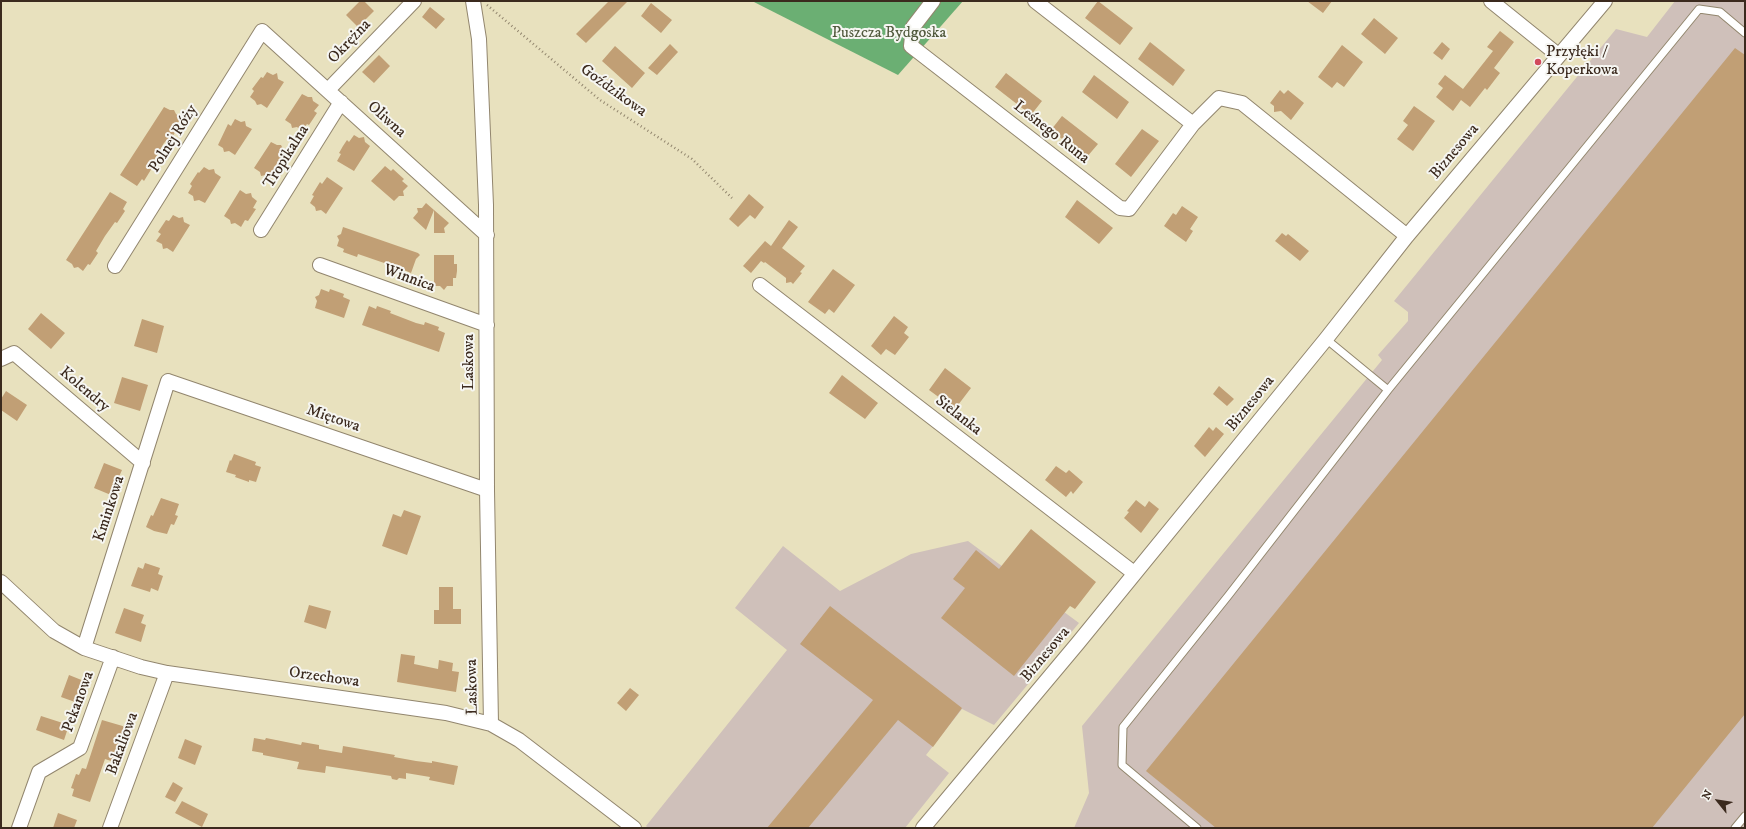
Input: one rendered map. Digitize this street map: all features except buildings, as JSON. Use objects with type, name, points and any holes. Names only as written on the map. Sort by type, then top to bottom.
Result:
[{"type":"street","name":"Okrężna","points":[[328,90],[414,1]]},
{"type":"street","name":"Laskowa","points":[[473,1],[479,47],[487,235],[487,490],[491,724]]},
{"type":"street","name":"Leśnego Runa","points":[[933,1],[913,27],[911,46],[1120,208],[1129,210],[1193,124],[1219,98],[1242,103],[1407,236]]},
{"type":"street","points":[[1035,1],[1193,124]]},
{"type":"street","points":[[1491,1],[1558,55]]},
{"type":"street","name":"Biznesowa","points":[[923,828],[1326,339],[1407,236],[1605,1]]},
{"type":"street","name":"Oliwna","points":[[262,31],[487,235]]},
{"type":"street","name":"Polnej Róży","points":[[115,266],[262,31]]},
{"type":"street","name":"Tropikalna","points":[[261,230],[341,102]]},
{"type":"street","name":"Winnica","points":[[320,265],[487,325]]},
{"type":"street","name":"Sielanka","points":[[760,286],[1134,573]]},
{"type":"street","name":"Kolendry","points":[[1,359],[14,353],[143,463]]},
{"type":"street","name":"Miętowa","points":[[168,380],[487,490]]},
{"type":"street","name":"Kminkowa","points":[[84,648],[168,380]]},
{"type":"street","name":"Orzechowa","points":[[1,582],[54,631],[84,648],[141,667],[446,713],[483,724],[491,724],[519,740],[634,828]]},
{"type":"street","name":"Pekanowa","points":[[19,828],[39,772],[80,748],[113,658]]},
{"type":"street","name":"Bakaliowa","points":[[110,828],[167,672]]},
{"type":"lane","points":[[1197,828],[1122,766],[1123,727],[1233,590],[1388,390],[1699,10],[1720,12],[1745,33]]},
{"type":"lane","points":[[1326,339],[1388,390]]},
{"type":"lane","points":[[1735,828],[1745,816]]},
{"type":"path","name":"Goździkowa","points":[[482,1],[600,100],[692,159],[732,198]]},
{"type":"shaded area","points":[[1675,1],[1745,1],[1745,828],[1074,828],[1089,793],[1082,726],[1382,360],[1378,355],[1408,321],[1408,312],[1394,301],[1616,29],[1647,37]]},
{"type":"shaded area","points":[[968,541],[1079,623],[994,725],[962,709],[926,755],[949,773],[905,828],[648,828],[646,826],[787,650],[735,608],[783,546],[840,591],[911,554]]},
{"type":"green space","name":"Puszcza Bydgoska","points":[[752,1],[963,1],[898,75]]},
{"type":"place","name":"Przyłęki / Koperkowa","points":[[1538,62]]}]
